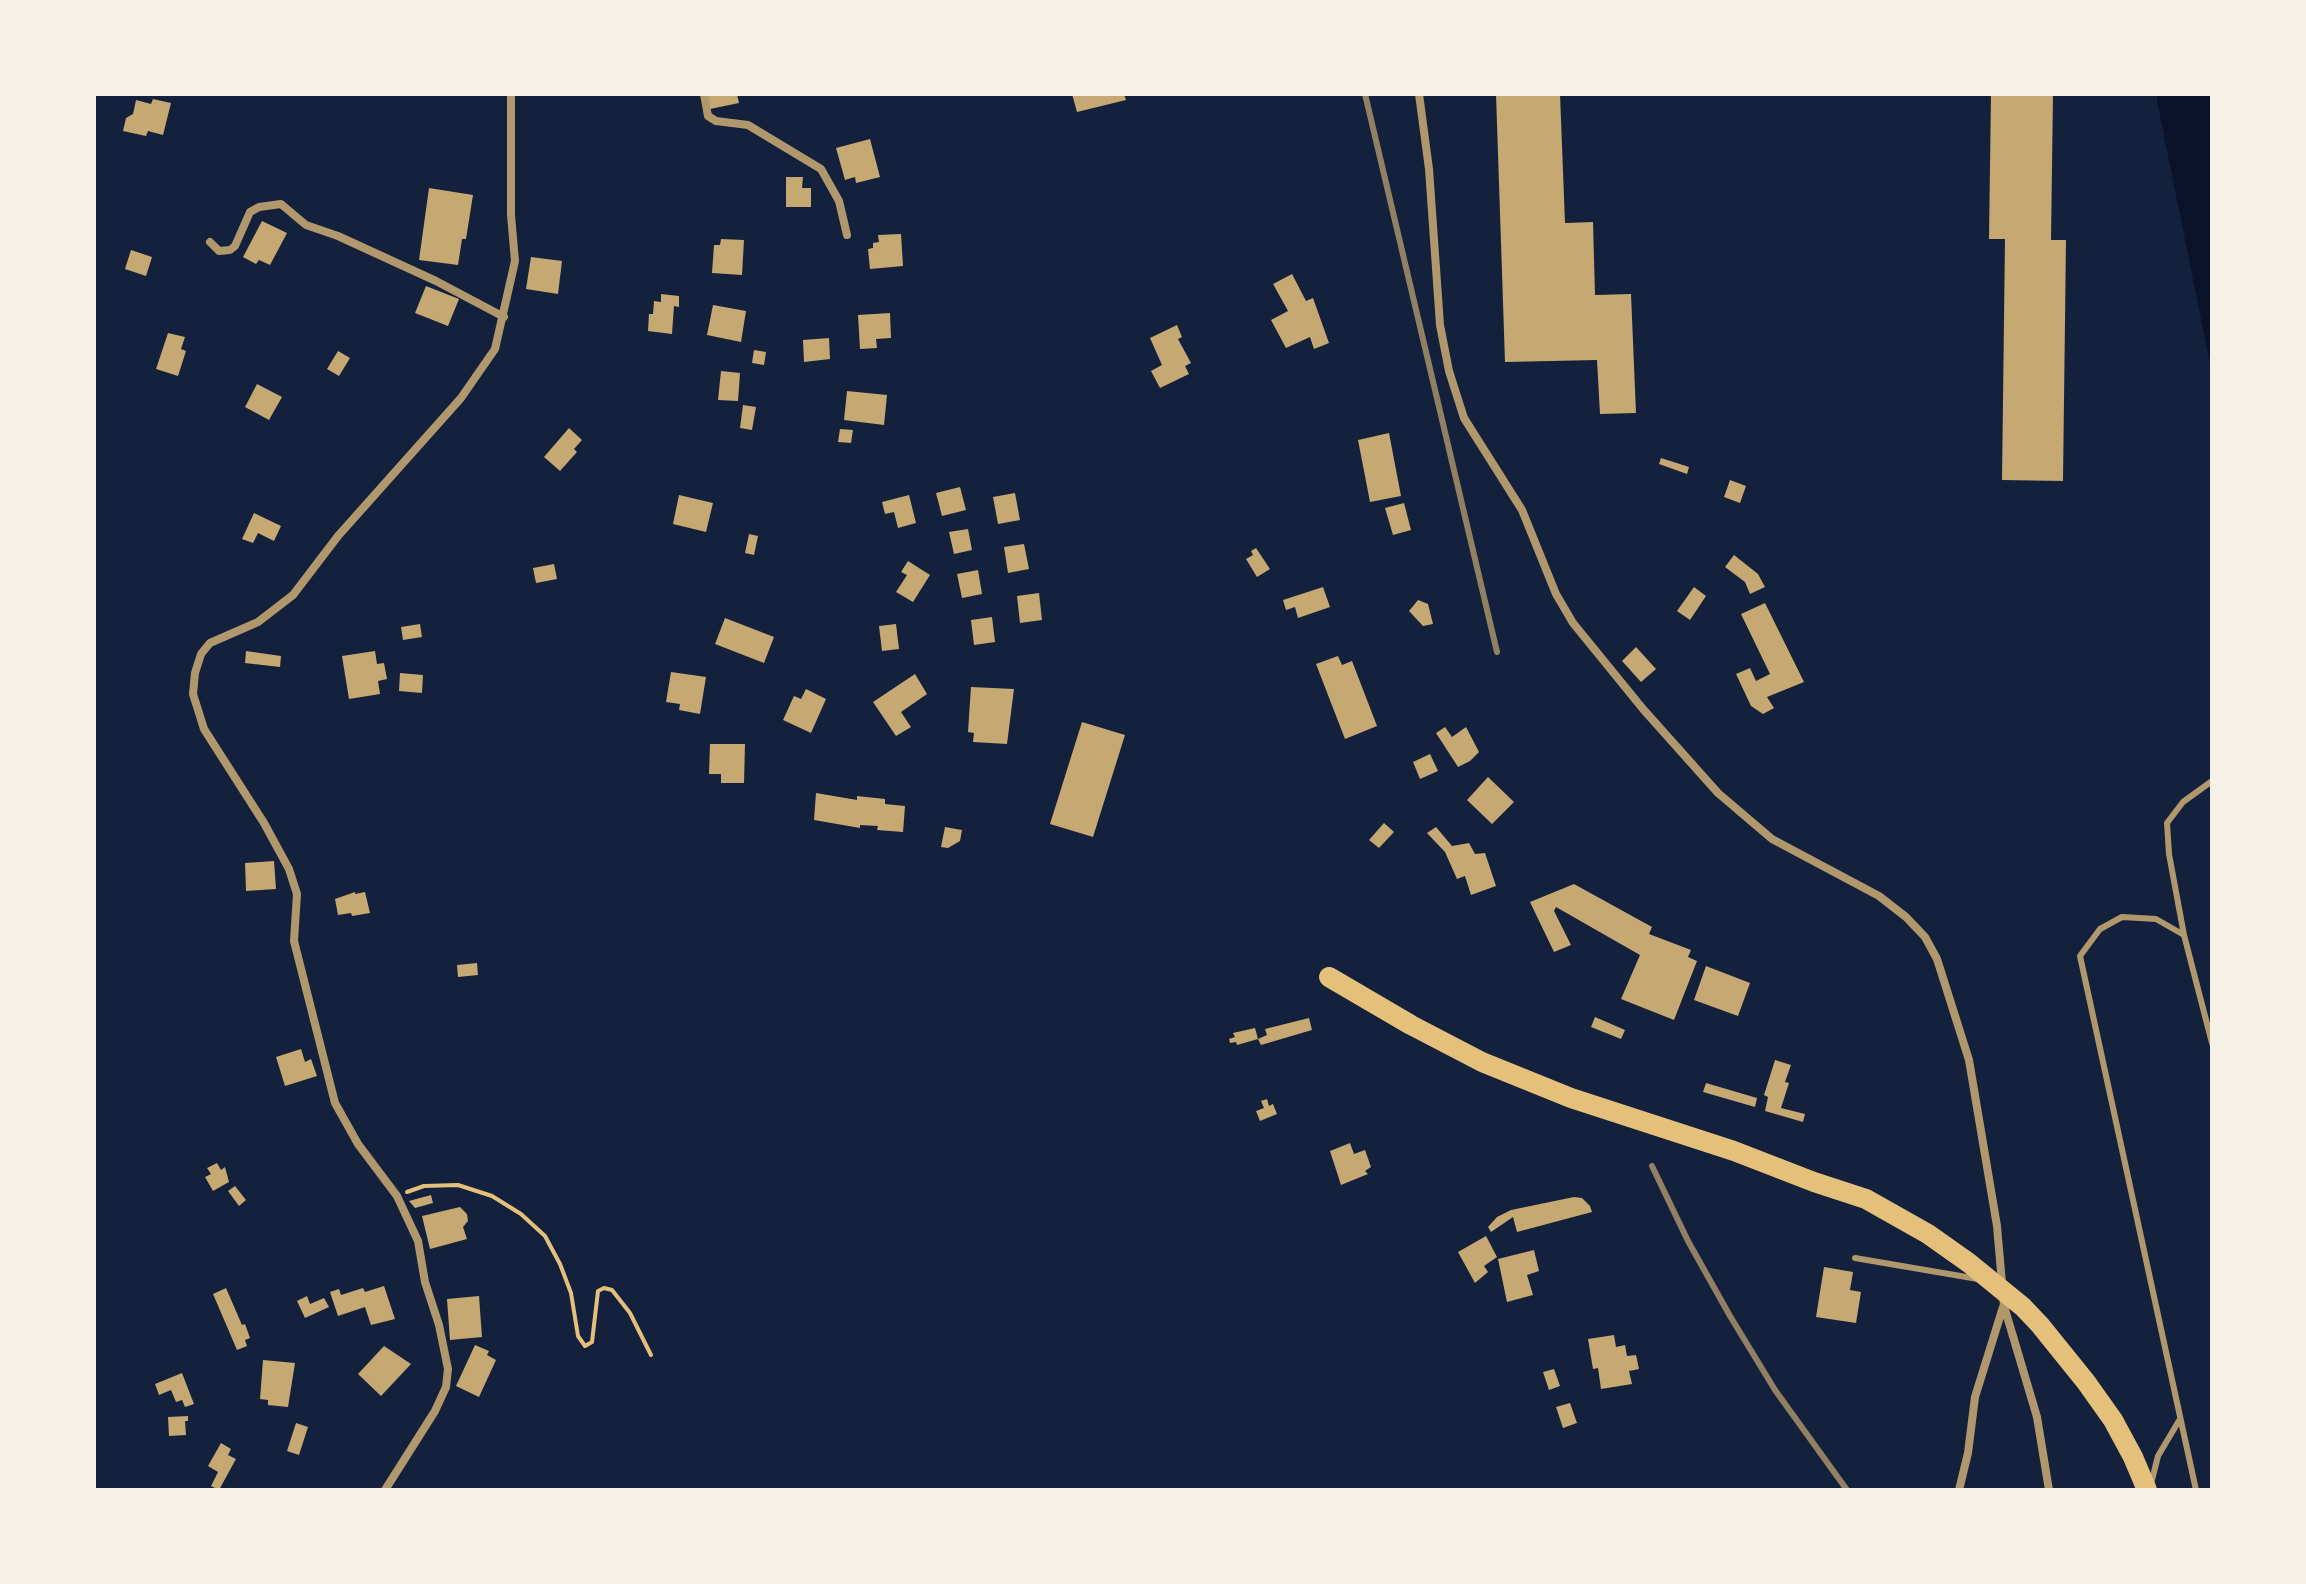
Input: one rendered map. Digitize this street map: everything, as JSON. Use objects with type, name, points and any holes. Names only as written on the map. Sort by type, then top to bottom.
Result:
[{"type":"highway","points":[[1329,977],[1482,1062],[1607,1110],[1734,1151],[1866,1199],[1928,1234],[1980,1272],[2040,1325],[2113,1420],[2148,1490]]},
{"type":"street","points":[[385,1490],[435,1411],[446,1387],[448,1369],[439,1325],[425,1282],[418,1241],[397,1196],[367,1156],[335,1103],[294,941],[297,894],[293,882],[264,823],[204,729],[193,694],[201,654],[210,643],[258,622],[293,595],[338,536],[461,398],[495,349],[515,261],[511,215],[511,94]]},
{"type":"street","points":[[704,94],[708,116],[716,121],[748,125],[821,169],[839,201],[847,235]]},
{"type":"street","points":[[1419,94],[1430,183],[1440,325],[1449,371],[1464,418],[1522,510],[1556,594],[1573,623],[1643,709],[1718,793],[1772,839],[1879,896],[1925,937],[1937,959],[1969,1060],[1997,1226],[2004,1306],[2037,1417],[2049,1490]]},
{"type":"street","points":[[210,242],[219,251],[230,250],[235,246],[250,212],[259,207],[281,204],[306,225],[338,236],[436,281],[504,317]]},
{"type":"street","points":[[1959,1490],[1968,1453],[1975,1397],[2004,1306]]},
{"type":"lane","points":[[2212,781],[2183,802],[2167,823],[2169,854],[2184,935],[2212,1043]]},
{"type":"lane","points":[[2184,935],[2156,919],[2122,917],[2100,929],[2080,956],[2196,1490]]},
{"type":"lane","points":[[1855,1258],[1953,1277],[2002,1282]]},
{"type":"lane","points":[[2148,1490],[2158,1456],[2180,1419]]},
{"type":"path","points":[[397,1196],[424,1186],[458,1185],[492,1196],[521,1214],[545,1236],[560,1264],[571,1293],[578,1336],[585,1346],[592,1342],[598,1291],[604,1288],[612,1290],[630,1313],[651,1355]]},
{"type":"water","points":[[2157,94],[2212,94],[2212,374],[2157,101]]},
{"type":"building","points":[[706,94],[737,94],[739,103],[710,109]]},
{"type":"building","points":[[1072,94],[1124,94],[1126,100],[1077,112]]},
{"type":"building","points":[[1496,94],[1560,94],[1565,223],[1593,222],[1595,295],[1631,294],[1636,413],[1600,414],[1597,360],[1505,362]]},
{"type":"building","points":[[1991,94],[2053,94],[2051,240],[2066,240],[2063,481],[2002,480],[2005,239],[1989,239]]},
{"type":"building","points":[[153,99],[171,103],[163,135],[148,131],[146,136],[123,131],[126,118],[133,114],[136,100],[151,104]]},
{"type":"building","points":[[870,139],[880,177],[856,183],[855,177],[845,180],[836,148]]},
{"type":"building","points":[[786,177],[803,177],[802,188],[811,188],[811,207],[786,207]]},
{"type":"building","points":[[429,188],[473,195],[458,265],[419,260]]},
{"type":"building","points":[[262,221],[287,233],[270,265],[259,260],[256,264],[243,257]]},
{"type":"building","points":[[901,234],[903,266],[870,269],[868,249],[879,242],[878,235]]},
{"type":"building","points":[[721,239],[744,240],[742,275],[712,273],[714,245],[720,245]]},
{"type":"building","points":[[131,250],[152,257],[146,276],[125,269]]},
{"type":"building","points":[[531,257],[562,261],[558,294],[526,289]]},
{"type":"building","points":[[1292,274],[1306,301],[1313,298],[1329,343],[1314,349],[1310,337],[1286,348],[1271,320],[1288,311],[1273,284]]},
{"type":"building","points":[[426,286],[459,299],[448,326],[415,313]]},
{"type":"building","points":[[661,294],[679,296],[679,307],[674,306],[672,334],[648,331],[649,314],[653,314],[654,301],[661,302]]},
{"type":"building","points":[[713,305],[746,311],[741,342],[707,335]]},
{"type":"building","points":[[890,313],[891,338],[876,339],[877,348],[860,349],[858,315]]},
{"type":"building","points":[[1177,325],[1182,337],[1178,339],[1191,363],[1185,366],[1189,374],[1160,388],[1151,371],[1162,365],[1150,338]]},
{"type":"building","points":[[168,333],[185,337],[181,349],[186,351],[178,376],[156,369]]},
{"type":"building","points":[[829,338],[830,359],[804,362],[803,340]]},
{"type":"building","points":[[754,350],[766,352],[764,365],[752,363]]},
{"type":"building","points":[[338,351],[350,358],[339,376],[327,369]]},
{"type":"building","points":[[721,371],[740,373],[738,401],[718,400]]},
{"type":"building","points":[[257,384],[282,397],[269,420],[245,407]]},
{"type":"building","points":[[847,391],[887,395],[884,425],[844,420]]},
{"type":"building","points":[[743,405],[756,407],[752,430],[740,428]]},
{"type":"building","points":[[569,428],[582,440],[574,449],[577,452],[560,471],[544,457]]},
{"type":"building","points":[[840,429],[853,430],[851,443],[838,442]]},
{"type":"building","points":[[1389,433],[1401,496],[1370,502],[1358,440]]},
{"type":"building","points":[[1661,458],[1689,467],[1687,474],[1659,464]]},
{"type":"building","points":[[1730,480],[1746,486],[1740,503],[1724,497]]},
{"type":"building","points":[[960,487],[966,510],[942,516],[936,493]]},
{"type":"building","points":[[1015,493],[1020,520],[998,524],[993,497]]},
{"type":"building","points":[[679,495],[713,503],[706,532],[673,524]]},
{"type":"building","points":[[909,495],[916,523],[898,528],[894,512],[885,514],[882,502]]},
{"type":"building","points":[[1404,503],[1411,530],[1393,535],[1385,508]]},
{"type":"building","points":[[254,513],[281,526],[274,541],[258,533],[253,543],[242,539]]},
{"type":"building","points":[[968,529],[972,550],[954,554],[949,532]]},
{"type":"building","points":[[749,534],[758,536],[754,555],[745,553]]},
{"type":"building","points":[[1024,544],[1029,569],[1008,573],[1004,547]]},
{"type":"building","points":[[1256,548],[1270,569],[1257,577],[1246,559],[1253,555],[1251,551]]},
{"type":"building","points":[[1734,555],[1758,574],[1765,587],[1750,594],[1745,582],[1725,567]]},
{"type":"building","points":[[908,561],[930,575],[913,602],[896,592],[907,575],[901,572]]},
{"type":"building","points":[[554,564],[557,579],[536,583],[533,568]]},
{"type":"building","points":[[978,570],[982,594],[962,598],[957,574]]},
{"type":"building","points":[[1323,587],[1330,607],[1298,618],[1295,607],[1286,610],[1283,600]]},
{"type":"building","points":[[1694,587],[1706,596],[1690,620],[1677,611]]},
{"type":"building","points":[[1039,593],[1042,620],[1020,623],[1017,596]]},
{"type":"building","points":[[1418,600],[1428,604],[1433,624],[1423,626],[1409,611]]},
{"type":"building","points":[[1765,603],[1804,682],[1767,697],[1774,708],[1763,714],[1751,706],[1736,674],[1750,668],[1756,681],[1770,674],[1741,614]]},
{"type":"building","points":[[992,617],[995,642],[974,645],[971,620]]},
{"type":"building","points":[[725,618],[774,637],[764,663],[715,644]]},
{"type":"building","points":[[420,624],[422,637],[403,640],[401,627]]},
{"type":"building","points":[[896,624],[899,649],[882,651],[879,626]]},
{"type":"building","points":[[1636,647],[1656,669],[1641,682],[1622,661]]},
{"type":"building","points":[[246,651],[281,656],[280,667],[245,663]]},
{"type":"building","points":[[375,651],[377,664],[384,663],[387,679],[378,681],[380,694],[349,699],[342,656]]},
{"type":"building","points":[[1338,656],[1342,665],[1352,661],[1377,726],[1345,739],[1316,664]]},
{"type":"building","points":[[671,672],[706,677],[700,714],[679,710],[680,704],[666,702]]},
{"type":"building","points":[[400,673],[423,675],[422,693],[399,691]]},
{"type":"building","points":[[915,674],[927,694],[901,712],[911,727],[896,736],[873,702]]},
{"type":"building","points":[[971,687],[1014,689],[1007,744],[973,742],[974,733],[968,732]]},
{"type":"building","points":[[806,689],[826,699],[811,733],[783,720],[794,696],[801,699]]},
{"type":"building","points":[[1082,722],[1125,735],[1093,837],[1050,824]]},
{"type":"building","points":[[1445,727],[1452,737],[1466,727],[1479,752],[1470,761],[1458,767],[1436,733]]},
{"type":"building","points":[[710,744],[745,744],[744,783],[721,783],[721,774],[709,774]]},
{"type":"building","points":[[1430,754],[1438,771],[1420,779],[1413,762]]},
{"type":"building","points":[[1488,777],[1514,802],[1492,824],[1467,800]]},
{"type":"building","points":[[816,793],[857,800],[857,796],[885,799],[885,804],[905,806],[903,832],[877,830],[878,826],[860,825],[860,828],[814,820]]},
{"type":"building","points":[[1384,823],[1394,832],[1379,848],[1369,840]]},
{"type":"building","points":[[945,827],[962,830],[960,841],[948,848],[941,847]]},
{"type":"building","points":[[1436,827],[1452,846],[1469,843],[1475,854],[1485,853],[1496,886],[1471,895],[1465,876],[1457,879],[1445,852],[1427,833]]},
{"type":"building","points":[[274,861],[276,889],[246,891],[245,863]]},
{"type":"building","points":[[1574,884],[1652,927],[1649,934],[1691,950],[1688,957],[1697,961],[1674,1020],[1621,999],[1640,955],[1556,907],[1554,911],[1571,945],[1554,952],[1530,902]]},
{"type":"building","points":[[365,892],[370,913],[338,915],[335,899]]},
{"type":"building","points":[[477,963],[478,975],[458,977],[457,965]]},
{"type":"building","points":[[1706,966],[1750,983],[1738,1016],[1694,1000]]},
{"type":"building","points":[[1595,1017],[1625,1030],[1621,1039],[1591,1027]]},
{"type":"building","points":[[1309,1018],[1312,1030],[1261,1045],[1258,1039],[1267,1035],[1265,1029]]},
{"type":"building","points":[[1255,1028],[1258,1039],[1237,1045],[1236,1042],[1230,1043],[1229,1039],[1235,1037],[1233,1033]]},
{"type":"building","points":[[301,1049],[305,1062],[311,1059],[317,1076],[285,1086],[276,1057]]},
{"type":"building","points":[[1775,1060],[1791,1065],[1781,1108],[1805,1114],[1803,1122],[1765,1111],[1768,1097],[1764,1095]]},
{"type":"building","points":[[1706,1083],[1757,1098],[1755,1107],[1703,1092]]},
{"type":"building","points":[[1267,1099],[1277,1114],[1260,1121],[1256,1111],[1264,1108],[1261,1101]]},
{"type":"building","points":[[1350,1143],[1354,1154],[1365,1150],[1371,1167],[1365,1171],[1368,1174],[1341,1185],[1330,1151]]},
{"type":"building","points":[[217,1163],[221,1170],[225,1167],[229,1182],[213,1191],[205,1177],[211,1174],[207,1168]]},
{"type":"building","points":[[235,1186],[246,1200],[239,1206],[228,1191]]},
{"type":"building","points":[[431,1195],[433,1203],[415,1208],[409,1201]]},
{"type":"building","points":[[1582,1198],[1592,1212],[1517,1232],[1513,1217],[1491,1232],[1488,1227],[1497,1217],[1511,1210]]},
{"type":"building","points":[[460,1207],[467,1214],[468,1221],[463,1227],[467,1239],[430,1249],[422,1216]]},
{"type":"building","points":[[1486,1236],[1497,1257],[1484,1266],[1488,1272],[1475,1283],[1458,1252]]},
{"type":"building","points":[[1534,1250],[1539,1271],[1527,1275],[1533,1295],[1507,1302],[1498,1259]]},
{"type":"building","points":[[1824,1267],[1853,1272],[1850,1290],[1861,1292],[1856,1323],[1816,1317]]},
{"type":"building","points":[[384,1286],[395,1319],[371,1325],[365,1307],[338,1316],[330,1292],[339,1289],[341,1295]]},
{"type":"building","points":[[226,1288],[250,1338],[245,1340],[247,1346],[237,1350],[213,1294]]},
{"type":"building","points":[[307,1296],[310,1304],[324,1298],[329,1307],[305,1318],[297,1301]]},
{"type":"building","points":[[479,1296],[482,1337],[450,1340],[447,1299]]},
{"type":"building","points":[[1614,1335],[1616,1347],[1625,1345],[1627,1356],[1636,1355],[1639,1369],[1629,1371],[1632,1384],[1601,1389],[1598,1368],[1593,1369],[1588,1339]]},
{"type":"building","points":[[475,1345],[489,1351],[487,1355],[496,1360],[479,1397],[456,1386]]},
{"type":"building","points":[[384,1346],[411,1364],[381,1396],[358,1374]]},
{"type":"building","points":[[263,1360],[295,1363],[288,1407],[268,1405],[268,1400],[260,1399]]},
{"type":"building","points":[[1554,1369],[1560,1386],[1549,1390],[1543,1372]]},
{"type":"building","points":[[182,1373],[194,1404],[185,1407],[182,1400],[176,1402],[171,1390],[159,1395],[155,1384]]},
{"type":"building","points":[[1570,1403],[1577,1423],[1563,1428],[1556,1407]]},
{"type":"building","points":[[188,1416],[188,1421],[185,1421],[186,1435],[169,1436],[168,1417]]},
{"type":"building","points":[[296,1423],[308,1427],[299,1455],[287,1451]]},
{"type":"building","points":[[221,1443],[231,1449],[228,1455],[236,1459],[219,1490],[211,1486],[218,1472],[208,1466]]},
{"type":"railway","points":[[1365,94],[1497,652]]},
{"type":"railway","points":[[1652,1166],[1688,1241],[1730,1316],[1775,1390],[1847,1490]]}]
